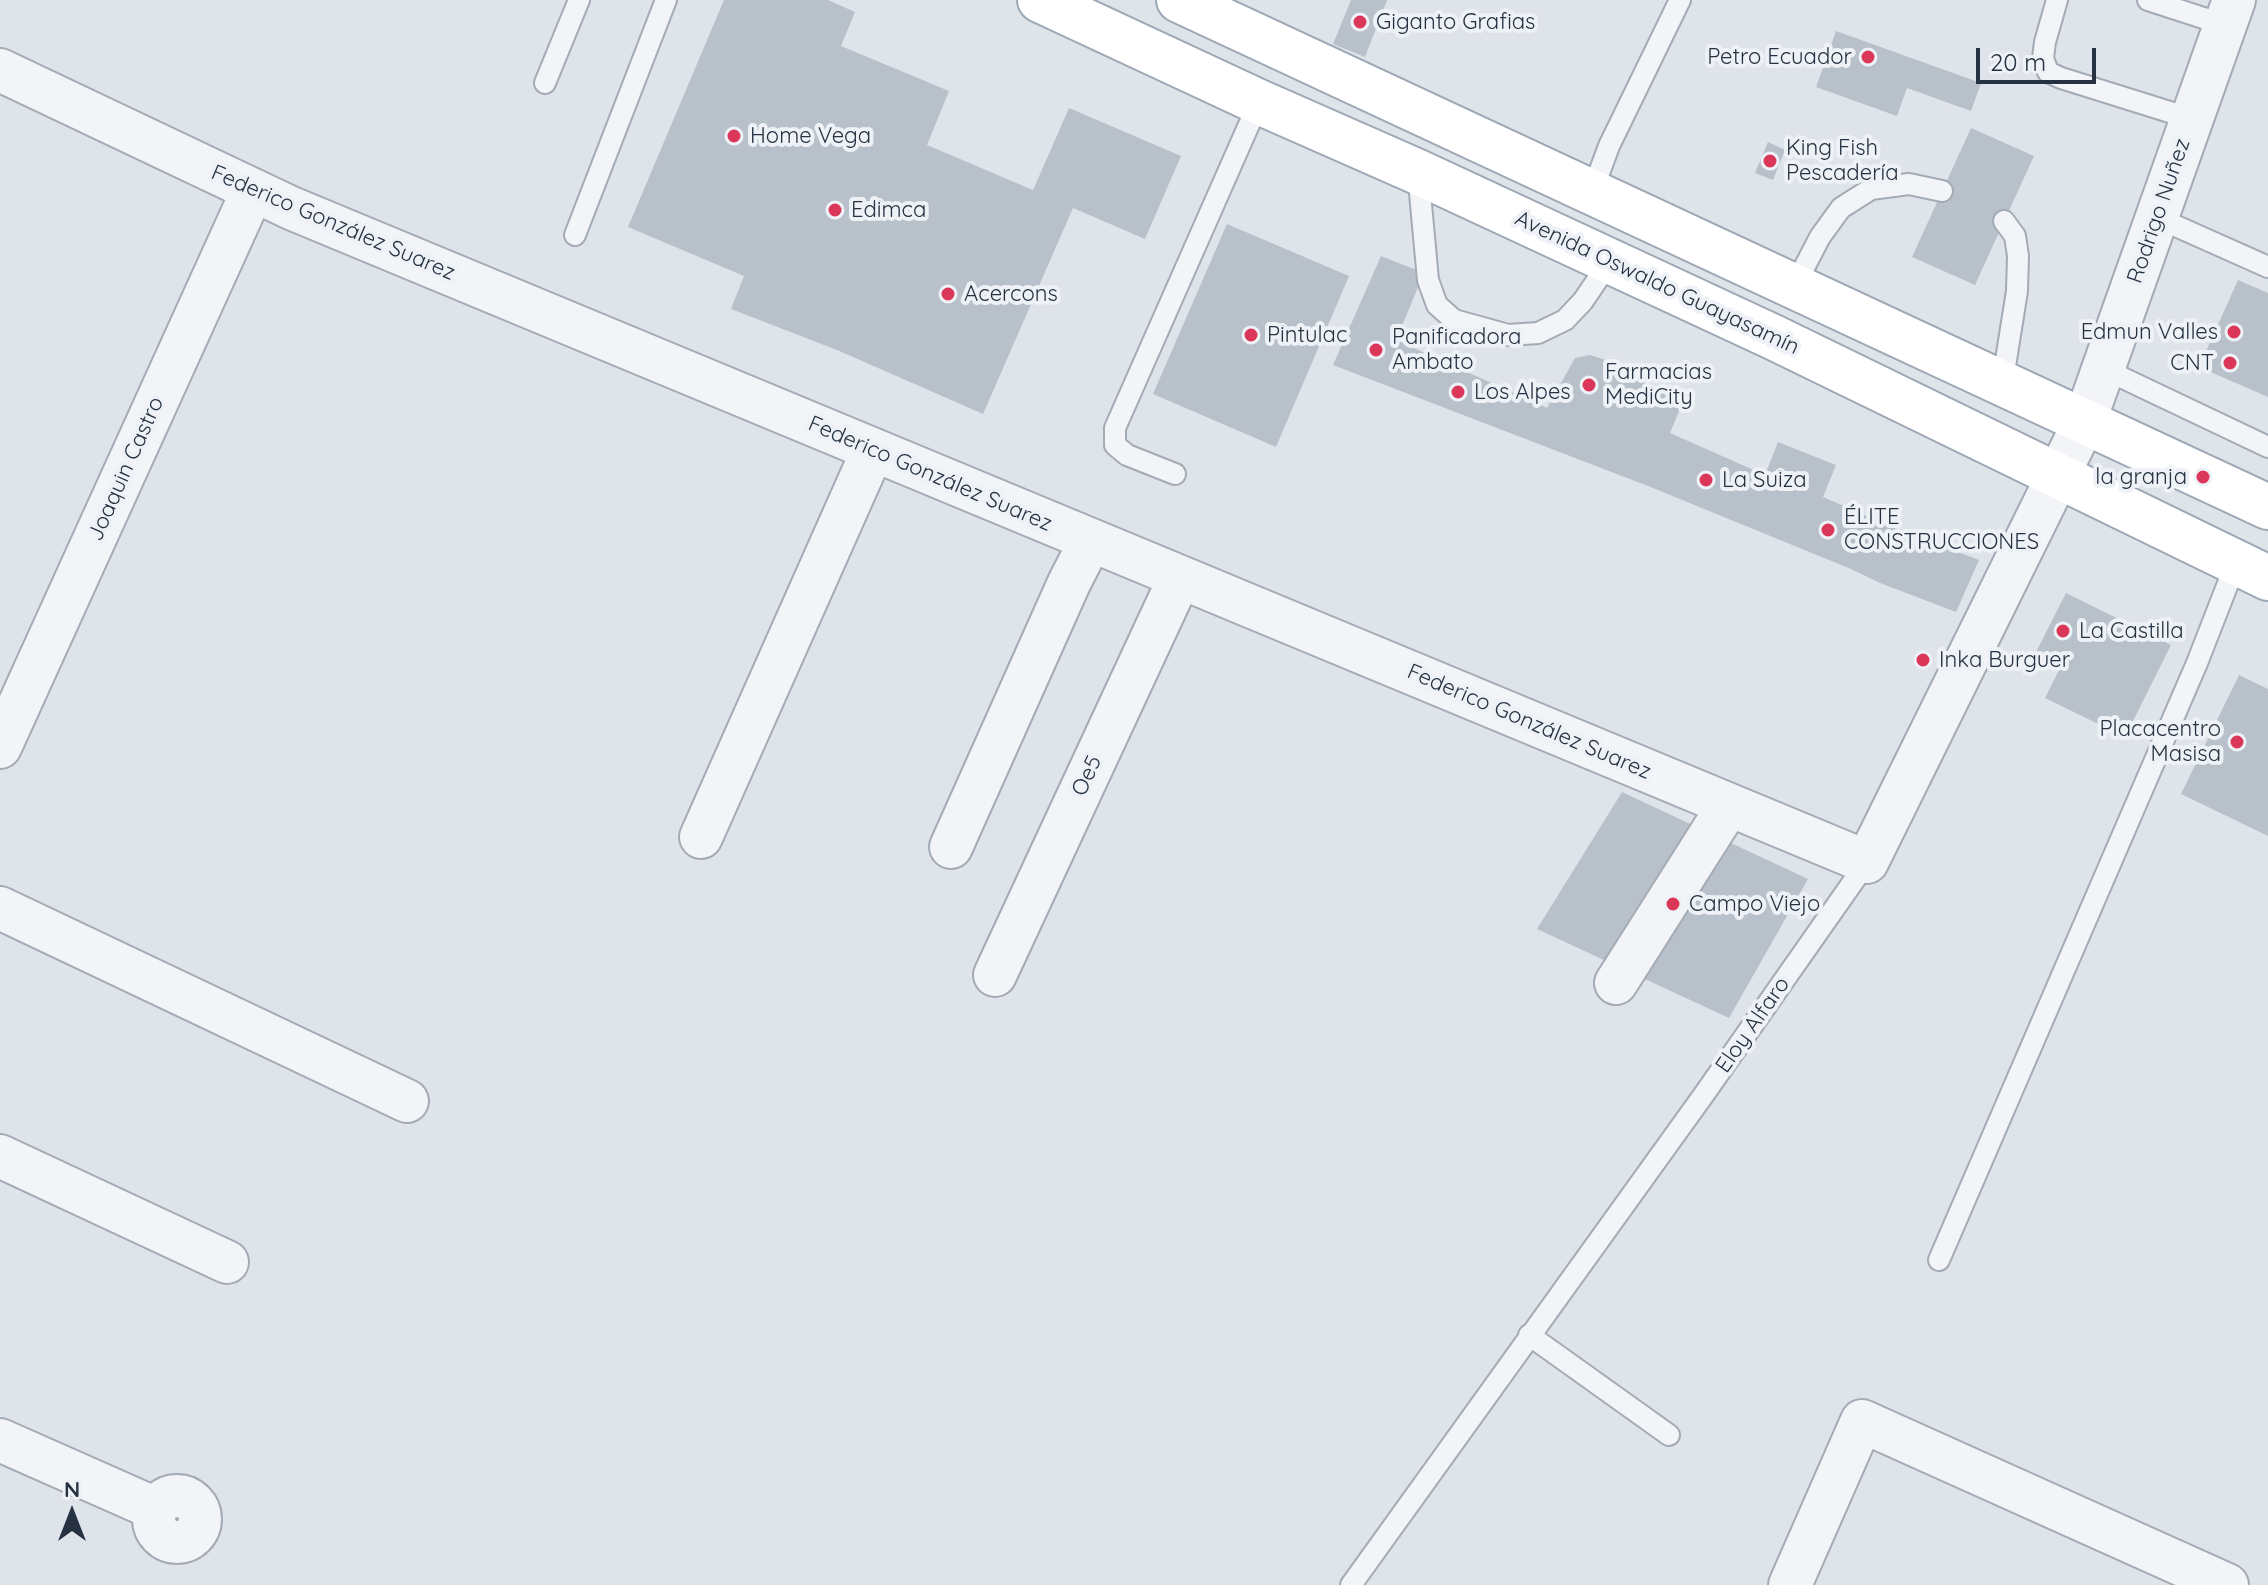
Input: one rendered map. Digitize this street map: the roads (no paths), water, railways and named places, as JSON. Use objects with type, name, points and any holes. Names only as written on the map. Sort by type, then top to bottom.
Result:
[{"type":"main road","name":"Avenida Oswaldo Guayasamín","points":[[1040,0],[1787,344],[2252,570]]},
{"type":"main road","points":[[1179,0],[2268,507]]},
{"type":"street","name":"Rodrigo Nuñez","points":[[2084,423],[2230,13]]},
{"type":"street","name":"Federico González Suarez","points":[[0,70],[306,214],[1867,862]]},
{"type":"street","name":"Joaquin Castro","points":[[0,747],[253,190]]},
{"type":"street","name":"Eloy Alfaro","points":[[1867,862],[2084,423]]},
{"type":"street","points":[[701,837],[873,450]]},
{"type":"street","points":[[951,847],[1091,540]]},
{"type":"street","name":"Oe5","points":[[995,975],[1180,577]]},
{"type":"street","points":[[1616,983],[1729,805]]},
{"type":"street","points":[[0,908],[407,1101]]},
{"type":"street","points":[[0,1156],[227,1262]]},
{"type":"street","points":[[1790,1585],[1862,1421],[2227,1585]]},
{"type":"street","points":[[0,1440],[156,1509]]},
{"type":"lane","points":[[545,83],[579,0]]},
{"type":"lane","points":[[575,235],[666,0]]},
{"type":"lane","points":[[1592,192],[1609,146],[1680,0]]},
{"type":"lane","points":[[2057,0],[2043,58],[2048,72],[2192,119]]},
{"type":"lane","points":[[2148,0],[2230,13]]},
{"type":"lane","points":[[1175,474],[1127,455],[1115,445],[1115,428],[1259,102]]},
{"type":"lane","points":[[1418,172],[1428,280],[1437,305],[1454,320],[1508,335],[1538,333],[1565,320],[1583,301],[1610,261]]},
{"type":"lane","points":[[1794,287],[1820,237],[1841,208],[1871,189],[1909,184],[1942,191]]},
{"type":"lane","points":[[2158,218],[2268,267]]},
{"type":"lane","points":[[2002,385],[2017,291],[2018,256],[2015,236],[2004,221]]},
{"type":"lane","points":[[2104,369],[2268,447]]},
{"type":"lane","points":[[1939,1260],[2191,678],[2252,570]]},
{"type":"lane","name":"Eloy Alfaro","points":[[1351,1585],[1696,1106],[1867,862]]},
{"type":"lane","points":[[1529,1335],[1669,1435]]},
{"type":"place","name":"Giganto Grafias","points":[[1360,22]]},
{"type":"place","name":"Petro Ecuador","points":[[1868,57]]},
{"type":"place","name":"Home Vega","points":[[734,136]]},
{"type":"place","name":"King Fish Pescadería","points":[[1770,161]]},
{"type":"place","name":"Edimca","points":[[835,210]]},
{"type":"place","name":"Acercons","points":[[948,294]]},
{"type":"place","name":"Edmun Valles","points":[[2234,332]]},
{"type":"place","name":"Pintulac","points":[[1251,335]]},
{"type":"place","name":"Panificadora Ambato","points":[[1376,350]]},
{"type":"place","name":"CNT","points":[[2230,363]]},
{"type":"place","name":"Farmacias MediCity","points":[[1589,385]]},
{"type":"place","name":"Los Alpes","points":[[1458,392]]},
{"type":"place","name":"la granja","points":[[2203,477]]},
{"type":"place","name":"La Suiza","points":[[1706,480]]},
{"type":"place","name":"ÉLITE CONSTRUCCIONES","points":[[1828,530]]},
{"type":"place","name":"La Castilla","points":[[2063,631]]},
{"type":"place","name":"Inka Burguer","points":[[1923,660]]},
{"type":"place","name":"Placacentro Masisa","points":[[2237,742]]},
{"type":"place","name":"Campo Viejo","points":[[1673,904]]}]
